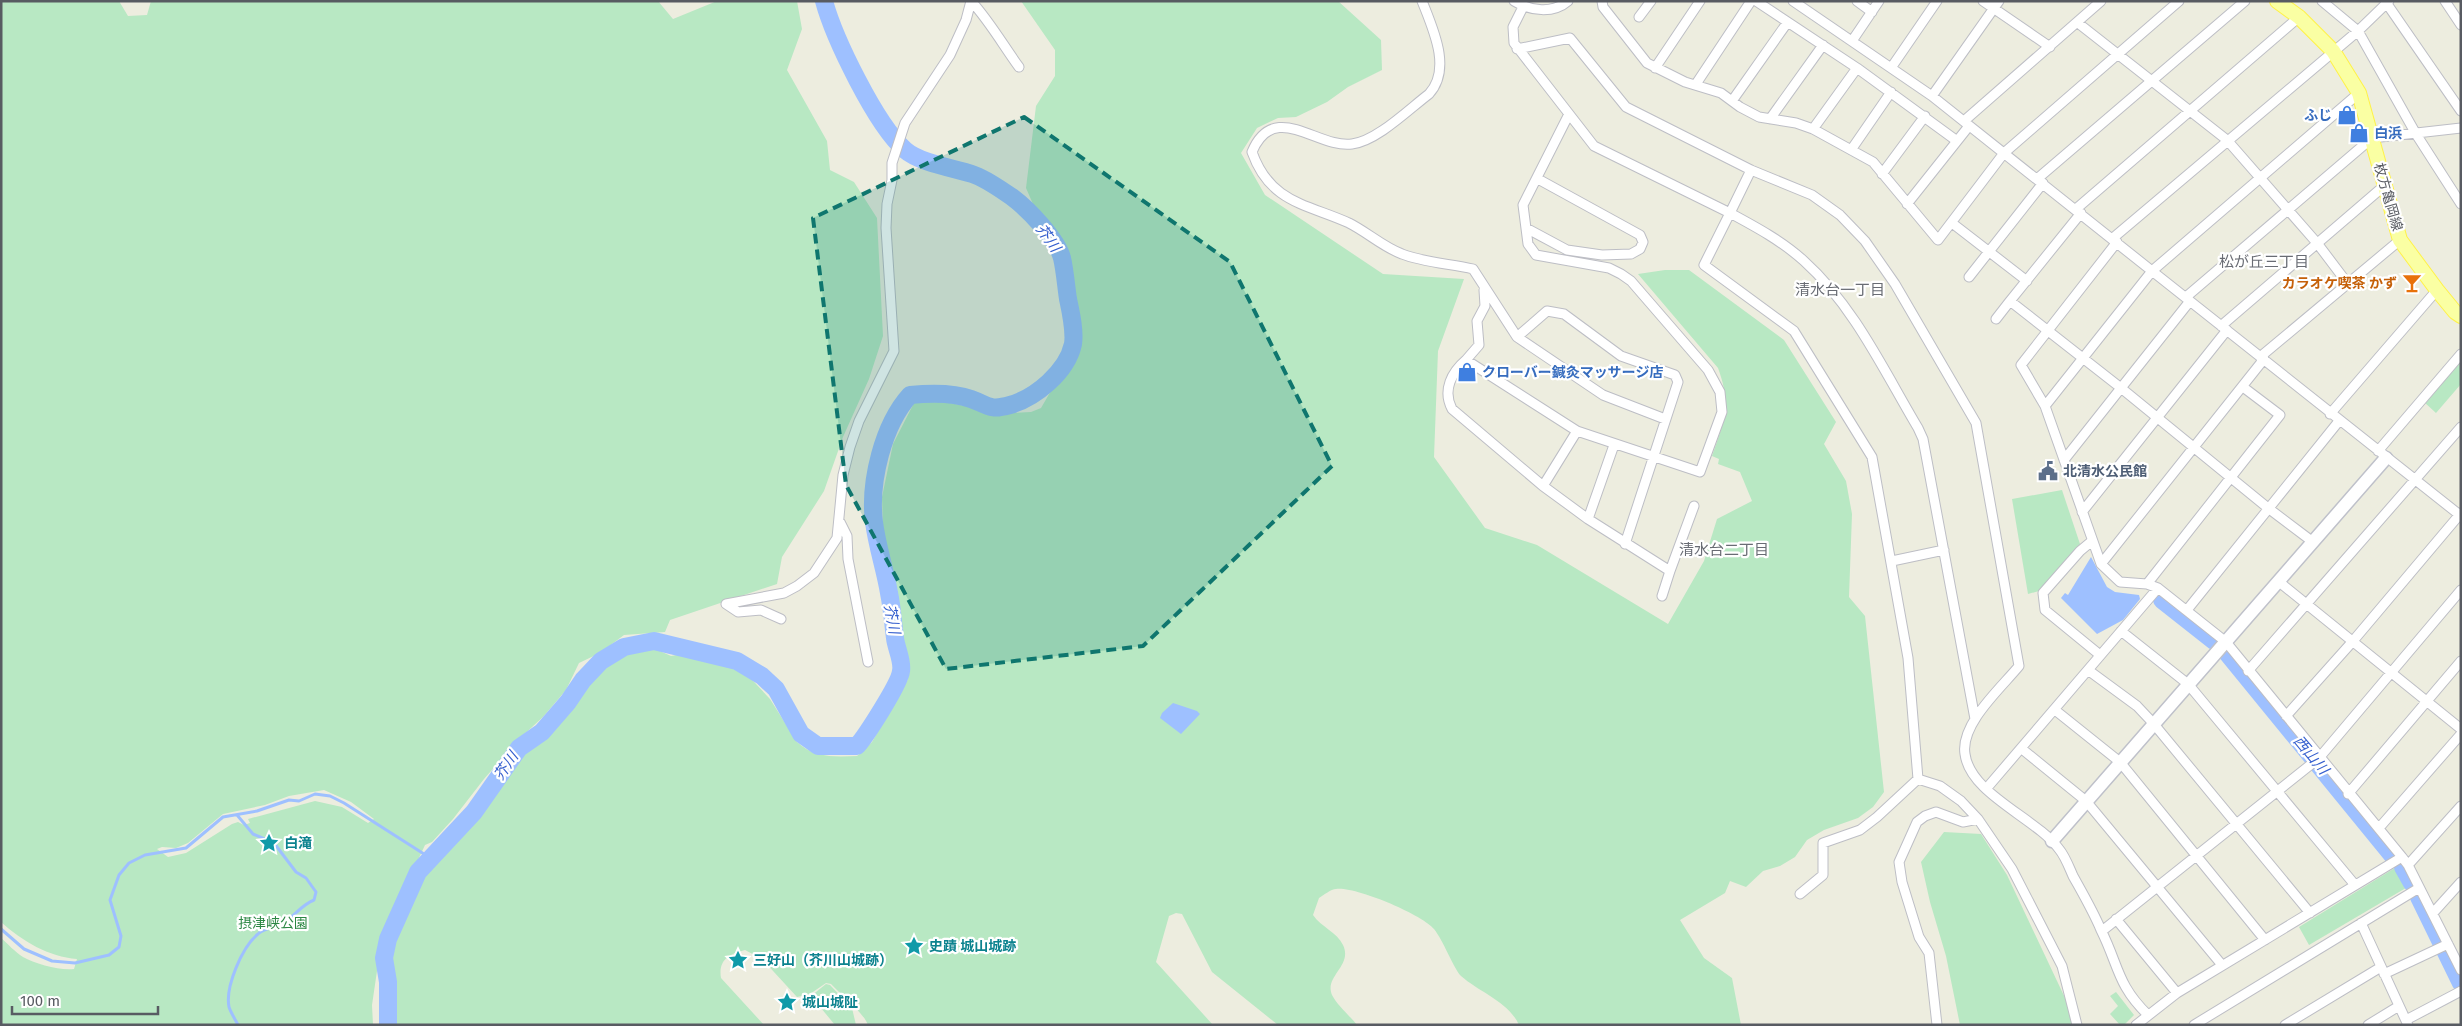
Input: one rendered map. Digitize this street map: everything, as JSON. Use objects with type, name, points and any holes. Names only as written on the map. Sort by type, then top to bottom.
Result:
[{"type":"main road","name":"枚方亀岡線","points":[[2277,1],[2299,17],[2333,51],[2359,93],[2400,240],[2437,290],[2459,312]]},
{"type":"street","points":[[1422,1],[1441,60],[1436,86],[1429,94],[1401,116],[1361,142],[1352,144],[1328,142],[1302,130],[1288,128],[1264,134],[1252,152],[1262,172],[1278,191],[1291,201],[1349,224],[1402,254],[1473,269],[1517,337],[1603,396],[1665,419]]},
{"type":"street","points":[[1514,1],[1523,7],[1534,10],[1550,9],[1568,1]]},
{"type":"street","points":[[1602,1],[1603,7],[1647,63],[1655,68],[1685,82],[1721,93],[1732,102],[1759,117],[1813,129],[1873,162],[1938,240],[2004,153],[2180,1]]},
{"type":"street","points":[[1640,17],[1651,1]]},
{"type":"street","points":[[1655,68],[1700,1]]},
{"type":"street","points":[[1696,84],[1751,1]]},
{"type":"street","points":[[1756,1],[1857,68],[1957,141]]},
{"type":"street","points":[[1793,1],[1932,96],[2115,240],[2339,422],[2460,515],[2354,641],[2286,716]]},
{"type":"street","points":[[1857,1],[1872,12]]},
{"type":"street","points":[[1852,41],[1879,1]]},
{"type":"street","points":[[1891,68],[1938,1]]},
{"type":"street","points":[[1983,1],[1996,5],[2050,47]]},
{"type":"street","points":[[1907,204],[1957,141],[1967,123],[2102,1]]},
{"type":"street","points":[[1969,277],[1990,252],[2040,181],[2151,81],[2245,1]]},
{"type":"street","points":[[2322,1],[2358,31],[2416,134],[2461,204]]},
{"type":"street","points":[[2445,1],[2461,25]]},
{"type":"street","points":[[781,618],[761,610],[738,612],[726,604],[784,593],[797,586],[814,573],[826,559],[837,538],[843,475],[850,447],[858,421],[894,351],[886,228],[894,156],[905,123],[950,54],[972,2],[988,20],[994,34],[1019,67]]},
{"type":"street","points":[[2460,964],[2408,865],[2318,758],[2226,642],[2158,588],[2147,584],[2120,582],[2101,564],[2045,406],[2021,365],[2115,240],[2227,140],[2358,31],[2388,2],[2461,111]]},
{"type":"street","points":[[1932,96],[1996,5]]},
{"type":"street","points":[[1523,7],[1513,27],[1514,43],[1517,49],[1594,146],[1760,229],[1804,261],[1844,306],[1923,439],[1975,719]]},
{"type":"street","points":[[1996,319],[2027,281],[2078,211],[2188,111],[2299,17]]},
{"type":"street","points":[[1732,102],[1787,23]]},
{"type":"street","points":[[2078,23],[2227,140],[2317,243],[2348,284]]},
{"type":"street","points":[[1517,49],[1570,38],[1626,107],[1751,170],[1812,195],[1840,215],[1866,241],[1895,284],[1976,423],[2019,666],[1967,731],[1964,753],[1968,767],[1986,790],[2060,849],[2102,931],[2122,984],[2132,999],[2148,1015]]},
{"type":"street","points":[[1770,119],[1822,45]]},
{"type":"street","points":[[1813,129],[1857,68]]},
{"type":"street","points":[[1851,150],[1891,92]]},
{"type":"street","points":[[2045,406],[2152,271],[2259,177],[2359,93]]},
{"type":"street","points":[[1466,360],[1576,431],[1654,459],[1700,472],[1722,412],[1720,392],[1691,348],[1631,281],[1609,268],[1536,255],[1528,244],[1523,205],[1538,179],[1569,114]]},
{"type":"street","points":[[1882,174],[1925,116]]},
{"type":"street","points":[[2064,460],[2188,299],[2287,209],[2372,138],[2461,128]]},
{"type":"street","points":[[1751,170],[1704,265],[1794,331],[1872,457],[1908,658],[1918,779]]},
{"type":"street","points":[[1526,228],[1567,250],[1602,255],[1632,254],[1640,249],[1643,242],[1640,235],[1538,179]]},
{"type":"street","points":[[2082,512],[2158,419],[2224,328],[2317,243],[2384,186]]},
{"type":"street","points":[[1952,223],[2027,281]]},
{"type":"street","points":[[2101,564],[2243,387],[2262,358],[2400,240]]},
{"type":"street","points":[[1484,288],[1485,306],[1477,321],[1480,345],[1455,369],[1448,384],[1448,402],[1452,409],[1543,486],[1625,544],[1670,571]]},
{"type":"street","points":[[2330,414],[2437,290]]},
{"type":"street","points":[[2010,301],[2313,542]]},
{"type":"street","points":[[1517,337],[1547,311],[1564,314],[1621,356],[1675,375],[1678,382],[1625,544]]},
{"type":"street","points":[[2052,842],[2153,723],[2313,542],[2461,354]]},
{"type":"street","points":[[2147,584],[2280,415],[2243,387]]},
{"type":"street","points":[[2187,610],[2339,422]]},
{"type":"street","points":[[2248,671],[2461,427]]},
{"type":"street","points":[[1543,486],[1576,431]]},
{"type":"street","points":[[1588,519],[1614,445]]},
{"type":"street","points":[[1662,596],[1694,506]]},
{"type":"street","points":[[840,522],[847,536],[848,559],[868,662]]},
{"type":"street","points":[[2092,541],[2080,551],[2043,593],[2045,610],[2100,655]]},
{"type":"street","points":[[1892,561],[1944,550]]},
{"type":"street","points":[[2278,581],[2461,729]]},
{"type":"street","points":[[1986,790],[2158,588]]},
{"type":"street","points":[[2102,931],[2318,758],[2461,590]]},
{"type":"street","points":[[2121,631],[2188,684],[2276,793],[2355,886]]},
{"type":"street","points":[[2348,794],[2461,661]]},
{"type":"street","points":[[2088,670],[2137,706],[2153,723],[2310,913]]},
{"type":"street","points":[[2055,710],[2120,762],[2265,940]]},
{"type":"street","points":[[2378,828],[2461,734]]},
{"type":"street","points":[[2022,749],[2086,802],[2222,965]]},
{"type":"street","points":[[1918,779],[1940,786],[1961,801],[1978,819],[2012,869],[2062,966],[2076,1025]]},
{"type":"street","points":[[1800,894],[1823,875],[1823,843],[1860,830],[1918,779]]},
{"type":"street","points":[[2408,865],[2461,806]]},
{"type":"street","points":[[1937,1025],[1928,953],[1919,937],[1902,882],[1899,862],[1917,822],[1925,816],[1936,812],[1963,822],[1978,819]]},
{"type":"street","points":[[2136,1025],[2177,993],[2402,857]]},
{"type":"street","points":[[2433,914],[2461,882]]},
{"type":"street","points":[[2194,1025],[2419,888]]},
{"type":"street","points":[[2116,919],[2177,993]]},
{"type":"street","points":[[2361,923],[2407,1023],[2461,992]]},
{"type":"street","points":[[2285,1025],[2382,971],[2448,944]]},
{"type":"street","points":[[2368,1025],[2399,1006]]},
{"type":"highlighted area","points":[[1024,117],[1230,262],[1332,466],[1143,646],[946,669],[846,485],[813,218]]},
{"type":"green space","name":"摂津峡公園","points":[[1,1],[119,1],[128,16],[147,15],[151,1],[658,1],[673,19],[717,1],[797,1],[802,29],[787,70],[827,141],[830,170],[854,182],[877,218],[883,336],[869,379],[843,437],[824,491],[782,557],[777,584],[670,620],[665,632],[624,635],[600,653],[579,663],[566,690],[543,717],[519,739],[484,779],[453,819],[432,842],[425,845],[382,937],[372,1005],[373,1025],[1,1025],[1,938],[23,957],[48,966],[74,969],[77,959],[56,955],[36,947],[18,936],[1,922]],"holes":[[[324,790],[351,802],[374,819],[368,823],[342,807],[315,801],[248,819],[250,823],[244,825],[238,822],[232,824],[186,853],[168,857],[157,849],[162,847],[176,848],[188,843],[223,814],[265,805],[289,796]]]},
{"type":"green space","points":[[1021,1],[1338,1],[1381,40],[1382,70],[1348,87],[1327,102],[1296,117],[1278,118],[1257,128],[1241,153],[1265,195],[1383,274],[1464,279],[1438,351],[1434,457],[1485,528],[1537,545],[1668,624],[1704,561],[1717,519],[1752,501],[1740,472],[1718,464],[1719,459],[1712,456],[1725,413],[1725,393],[1718,368],[1638,274],[1665,270],[1689,270],[1784,340],[1836,422],[1824,444],[1846,481],[1852,514],[1849,597],[1865,616],[1884,792],[1873,807],[1858,818],[1824,830],[1807,840],[1795,857],[1780,866],[1763,871],[1746,887],[1730,881],[1725,893],[1680,920],[1704,958],[1732,978],[1741,1025],[1519,1025],[1501,1004],[1461,976],[1434,929],[1427,923],[1403,909],[1372,897],[1345,889],[1336,889],[1319,898],[1313,915],[1343,945],[1344,959],[1332,982],[1332,995],[1340,1007],[1357,1025],[1278,1025],[1212,972],[1182,914],[1176,913],[1169,916],[1156,962],[1213,1025],[868,1025],[857,1010],[831,984],[826,983],[810,994],[797,997],[762,959],[745,950],[730,956],[723,962],[721,978],[764,1025],[392,1025],[395,1002],[391,960],[395,942],[405,916],[411,908],[419,880],[480,811],[488,797],[507,776],[517,760],[557,722],[583,686],[617,657],[645,647],[653,648],[671,656],[682,654],[717,659],[743,670],[770,699],[797,742],[810,751],[833,756],[857,756],[872,742],[908,679],[906,653],[883,529],[882,497],[893,444],[914,403],[930,399],[970,407],[990,414],[1031,412],[1041,408],[1077,346],[1079,314],[1063,244],[1036,211],[1026,188],[1036,106],[1055,76],[1055,50]]},
{"type":"green space","points":[[2461,360],[2461,384],[2436,413],[2424,402]]},
{"type":"green space","points":[[2062,490],[2080,544],[2039,591],[2028,594],[2012,499]]},
{"type":"green space","points":[[1944,832],[1981,834],[2007,875],[2066,1000],[2072,1025],[1960,1025],[1946,956],[1930,902],[1921,862]]},
{"type":"green space","points":[[2398,866],[2402,868],[2411,885],[2309,945],[2299,927]]},
{"type":"green space","points":[[826,984],[830,985],[852,1008],[856,1025],[835,1025],[811,996]]},
{"type":"green space","points":[[2116,992],[2134,1015],[2124,1025],[2120,1025],[2110,1014],[2118,1006],[2110,996]]},
{"type":"water","points":[[2091,557],[2107,587],[2115,592],[2139,595],[2140,599],[2123,620],[2097,634],[2061,598],[2065,593],[2068,595]]},
{"type":"water","points":[[1173,703],[1197,711],[1200,714],[1181,734],[1160,718],[1162,713]]},
{"type":"waterway","name":"芥川","points":[[388,1025],[388,982],[384,958],[388,939],[418,872],[474,812],[519,748],[542,732],[568,702],[583,680],[601,661],[624,647],[654,641],[737,661],[762,676],[776,689],[801,734],[818,746],[857,746],[875,721],[901,671],[890,598],[875,531],[873,506],[876,472],[880,455],[885,438],[900,407],[910,395],[933,394],[956,395],[993,407],[1003,407],[1020,402],[1049,382],[1057,374],[1070,354],[1073,344],[1072,322],[1062,258],[1054,242],[1026,209],[992,184],[972,174],[937,165],[911,155],[905,150],[882,121],[857,80],[846,58],[824,1]]},
{"type":"waterway","name":"西山川","points":[[2162,600],[2214,641]]},
{"type":"waterway","name":"西山川","points":[[2228,654],[2393,856]]},
{"type":"waterway","points":[[1,929],[24,949],[52,961],[75,963],[109,955],[119,947],[121,936],[110,900],[119,875],[129,863],[145,855],[186,848],[223,817],[257,811],[289,800],[299,801],[315,794],[330,796],[344,803],[424,854],[429,863]]},
{"type":"waterway","points":[[237,815],[253,834],[274,843],[296,872],[306,878],[316,892],[314,900],[283,923],[261,932],[246,948],[232,979],[228,999],[229,1007],[238,1025]]},
{"type":"waterway","name":"西山川","points":[[2403,867],[2412,883]]},
{"type":"waterway","name":"西山川","points":[[2419,897],[2461,983]]},
{"type":"place","name":"ふじ","points":[[2347,115]]},
{"type":"place","name":"白浜","points":[[2359,133]]},
{"type":"place","name":"カラオケ喫茶 かず","points":[[2412,283]]},
{"type":"place","name":"クローバー鍼灸マッサージ店","points":[[1467,372]]},
{"type":"place","name":"北清水公民館","points":[[2048,471]]},
{"type":"place","name":"白滝","points":[[269,843]]},
{"type":"place","name":"史蹟 城山城跡","points":[[914,946]]},
{"type":"place","name":"三好山（芥川山城跡）","points":[[738,960]]},
{"type":"place","name":"城山城阯","points":[[787,1002]]},
{"type":"district","name":"松が丘三丁目","points":[[2264,262]]},
{"type":"district","name":"清水台一丁目","points":[[1840,290]]},
{"type":"district","name":"清水台二丁目","points":[[1724,550]]}]
